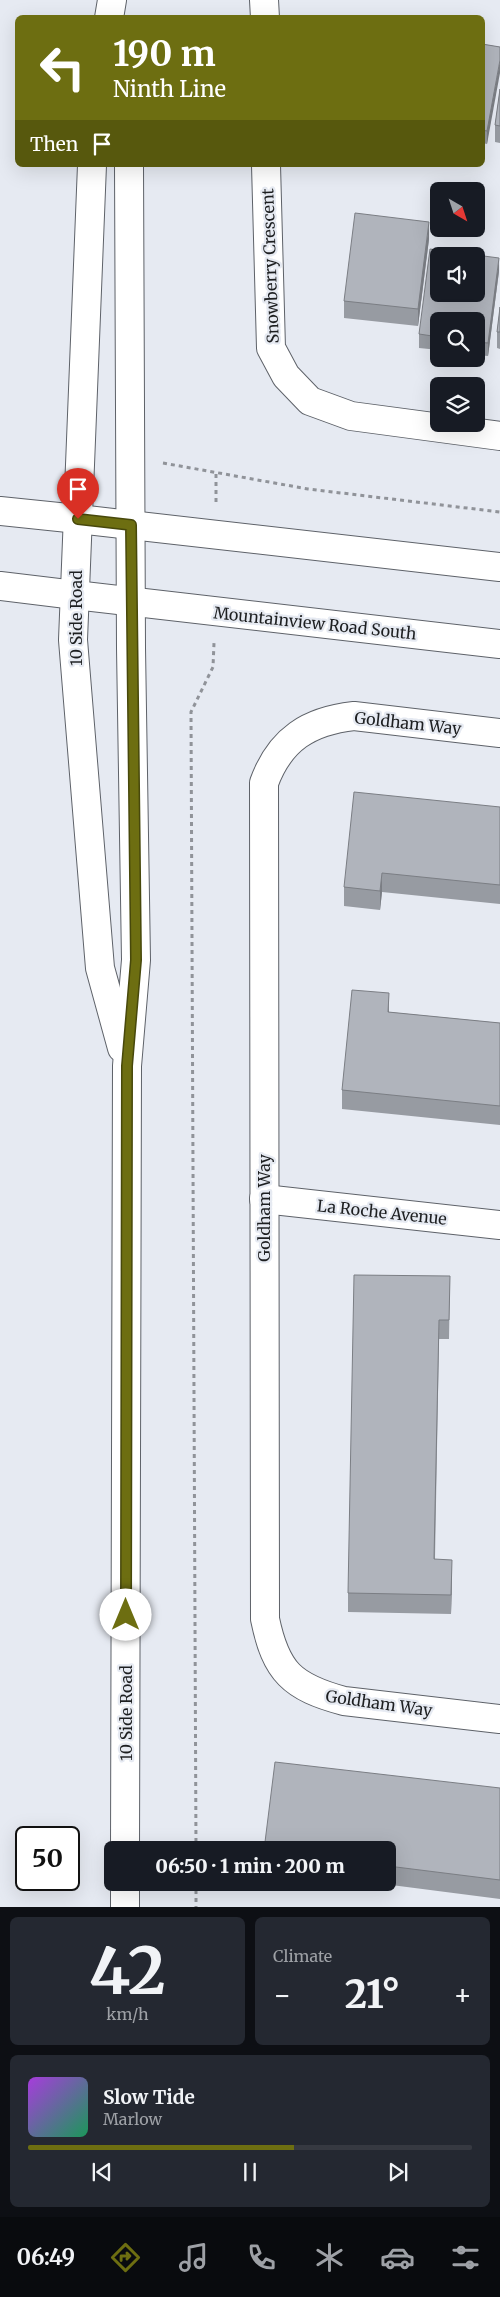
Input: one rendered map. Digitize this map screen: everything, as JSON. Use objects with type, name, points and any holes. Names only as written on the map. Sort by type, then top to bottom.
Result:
[{"type":"main road","points":[[110,15],[114,0]]},
{"type":"main road","points":[[114,0],[117,15]]},
{"type":"main road","points":[[264,0],[265,15]]},
{"type":"main road","name":"10 Side Road","points":[[92,167],[73,640],[100,968],[127,1066]]},
{"type":"main road","name":"10 Side Road","points":[[125,1841],[127,1066],[136,960],[131,602],[129,167]]},
{"type":"main road","name":"Snowberry Crescent","points":[[266,167],[271,348],[286,376],[310,401],[351,416],[500,436]]},
{"type":"main road","points":[[0,511],[500,567]]},
{"type":"main road","name":"Mountainview Road South","points":[[0,586],[500,644]]},
{"type":"main road","name":"Goldham Way","points":[[500,733],[354,716],[333,719],[314,724],[296,735],[271,764],[264,783],[265,1618],[275,1656],[285,1671],[298,1684],[319,1694],[344,1701],[500,1719]]},
{"type":"main road","name":"La Roche Avenue","points":[[264,1198],[500,1225]]},
{"type":"main road","points":[[125,1891],[125,1907]]},
{"type":"path","points":[[131,458],[308,489],[500,512]]},
{"type":"path","points":[[216,473],[216,534]]},
{"type":"path","points":[[196,1841],[191,712],[213,667],[214,612]]},
{"type":"path","points":[[196,1891],[196,1907]]},
{"type":"building","points":[[485,44],[500,47],[500,60],[487,131],[485,131]]},
{"type":"building","points":[[500,89],[500,126],[495,125]]},
{"type":"building","points":[[355,213],[429,222],[418,309],[344,301]]},
{"type":"building","points":[[430,249],[430,302],[485,302],[485,256],[499,258],[488,343],[485,343],[485,312],[430,312],[430,336],[419,334]]},
{"type":"building","points":[[500,307],[500,332],[497,332]]},
{"type":"building","points":[[354,792],[500,807],[500,885],[382,873],[380,891],[344,887]]},
{"type":"building","points":[[352,990],[389,993],[388,1012],[500,1023],[500,1106],[342,1090]]},
{"type":"building","points":[[354,1275],[450,1276],[449,1320],[439,1320],[434,1559],[452,1560],[451,1595],[348,1593]]},
{"type":"building","points":[[275,1762],[500,1788],[500,1880],[396,1867],[396,1841],[265,1841]]},
{"type":"route","points":[[78,519],[131,525],[136,960],[127,1066],[126,1615]]}]
